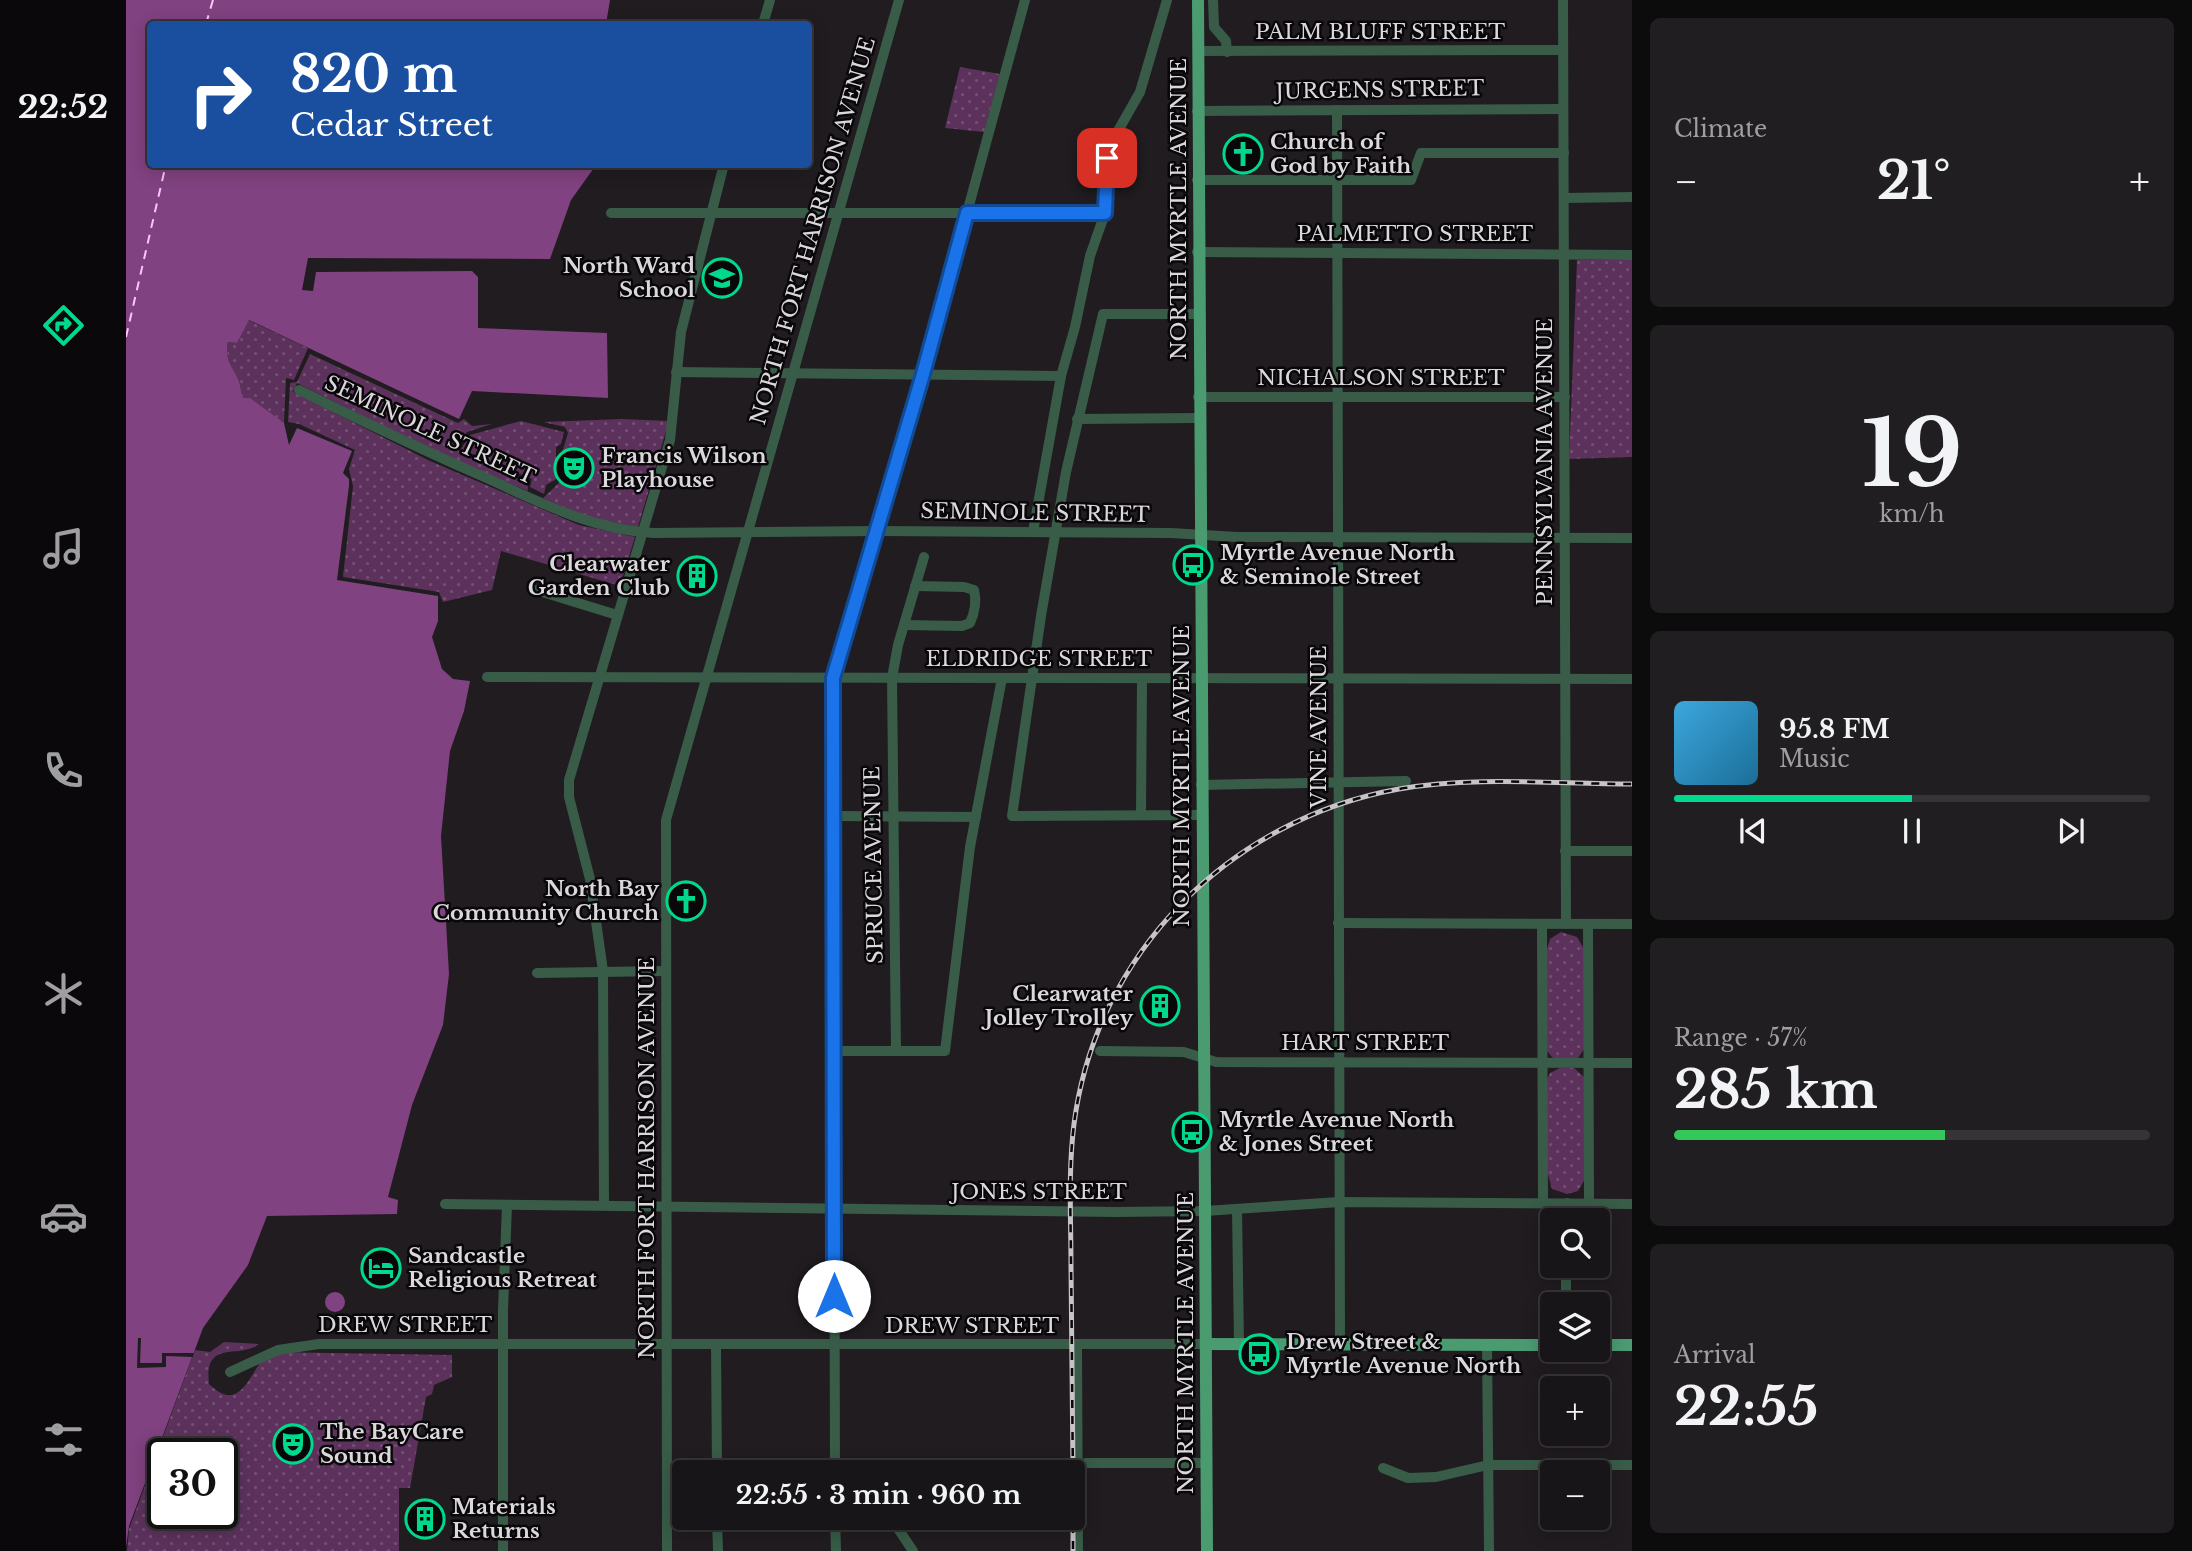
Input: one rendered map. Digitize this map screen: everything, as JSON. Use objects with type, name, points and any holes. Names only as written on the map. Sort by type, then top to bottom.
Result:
[{"type":"main road","name":"NORTH MYRTLE AVENUE","points":[[1198,0],[1197,252],[1207,1551]]},
{"type":"main road","name":"DREW STREET","points":[[1206,1344],[1540,1345]]},
{"type":"main road","points":[[1610,1345],[1632,1345]]},
{"type":"street","points":[[764,21],[770,0]]},
{"type":"street","name":"NORTH FORT HARRISON AVENUE","points":[[667,1551],[666,820],[899,0]]},
{"type":"street","points":[[835,1460],[833,678],[923,374],[1025,0]]},
{"type":"street","points":[[1032,532],[1061,376],[1076,327],[1090,256],[1105,213],[1110,145],[1140,92],[1167,0]]},
{"type":"street","points":[[1213,0],[1214,27],[1226,41],[1227,52]]},
{"type":"street","name":"PENNSYLVANIA AVENUE","points":[[1563,0],[1566,924]]},
{"type":"street","name":"PALM BLUFF STREET","points":[[1198,51],[1563,50]]},
{"type":"street","name":"JURGENS STREET","points":[[1197,111],[1563,109]]},
{"type":"street","name":"VINE AVENUE","points":[[1337,110],[1340,1344]]},
{"type":"street","points":[[1197,180],[1411,180],[1421,153],[1564,153]]},
{"type":"street","points":[[604,1205],[603,971],[590,879],[568,788],[672,431],[681,332],[723,168]]},
{"type":"street","points":[[1564,198],[1632,197]]},
{"type":"street","points":[[611,213],[1105,213]]},
{"type":"street","name":"PALMETTO STREET","points":[[1197,252],[1632,255]]},
{"type":"street","points":[[1198,314],[1103,314],[1077,419],[1056,532],[1039,628],[1034,678],[1012,816],[1202,815]]},
{"type":"street","points":[[676,372],[1061,376]]},
{"type":"street","name":"SEMINOLE STREET","points":[[299,390],[432,456],[580,520],[641,532],[1056,532],[1632,538]]},
{"type":"street","name":"NICHALSON STREET","points":[[1198,397],[1564,397]]},
{"type":"street","points":[[1077,419],[1198,418]]},
{"type":"street","name":"SPRUCE AVENUE","points":[[896,1051],[892,678],[924,557]]},
{"type":"street","points":[[904,625],[962,626],[970,623],[973,615],[976,601],[974,590],[964,587],[915,586]]},
{"type":"street","points":[[536,590],[617,615]]},
{"type":"street","name":"ELDRIDGE STREET","points":[[487,677],[1632,679]]},
{"type":"street","points":[[833,1051],[945,1051],[960,916],[1002,678]]},
{"type":"street","points":[[1140,815],[1142,679]]},
{"type":"street","points":[[1201,785],[1406,781]]},
{"type":"street","points":[[833,817],[976,817]]},
{"type":"street","points":[[1565,851],[1632,851]]},
{"type":"street","points":[[1338,923],[1632,924]]},
{"type":"street","points":[[1542,924],[1543,1203]]},
{"type":"street","points":[[1588,924],[1589,1203]]},
{"type":"street","points":[[537,973],[665,971]]},
{"type":"street","name":"HART STREET","points":[[1100,1051],[1184,1052],[1216,1062],[1632,1063]]},
{"type":"street","name":"JONES STREET","points":[[445,1204],[834,1210],[1205,1211],[1339,1202],[1632,1203]]},
{"type":"street","points":[[1567,1203],[1567,1208]]},
{"type":"street","points":[[503,1551],[507,1205]]},
{"type":"street","points":[[1237,1209],[1239,1344]]},
{"type":"street","name":"DREW STREET","points":[[230,1372],[298,1345],[1206,1344]]},
{"type":"street","points":[[716,1345],[717,1460]]},
{"type":"street","points":[[1487,1345],[1489,1551]]},
{"type":"street","points":[[1077,1346],[1078,1551]]},
{"type":"street","points":[[1086,1463],[1206,1463]]},
{"type":"street","points":[[1383,1468],[1408,1478],[1436,1476],[1488,1465],[1632,1465]]},
{"type":"street","points":[[667,1515],[672,1515]]},
{"type":"street","points":[[717,1530],[718,1551]]},
{"type":"street","points":[[835,1530],[836,1551]]},
{"type":"street","points":[[899,1530],[913,1551]]},
{"type":"shaded area","points":[[126,0],[610,0],[606,21],[147,21],[147,168],[594,168],[571,200],[550,259],[308,258],[302,290],[313,291],[316,272],[472,271],[478,277],[478,328],[607,333],[608,398],[472,391],[459,419],[249,320],[237,343],[228,342],[228,359],[239,381],[243,398],[250,398],[284,423],[289,445],[297,428],[352,451],[343,473],[349,479],[349,486],[337,580],[438,596],[438,621],[432,637],[442,669],[453,679],[470,681],[464,711],[450,751],[441,836],[449,974],[443,1025],[412,1105],[388,1197],[398,1200],[397,1214],[267,1216],[248,1265],[203,1328],[162,1438],[147,1438],[147,1478],[129,1526],[126,1547]]},
{"type":"shaded area","points":[[960,67],[1000,74],[984,132],[945,128]]},
{"type":"shaded area","points":[[1577,260],[1632,260],[1632,457],[1569,459]]},
{"type":"shaded area","points":[[248,320],[308,348],[294,380],[286,378],[284,423],[243,399],[239,381],[228,359],[228,342],[237,343]]},
{"type":"shaded area","points":[[310,354],[458,423],[464,419],[472,426],[492,424],[467,432],[458,447],[460,453],[527,482],[528,491],[433,451],[297,383],[293,392],[430,461],[579,525],[635,537],[620,586],[501,551],[492,590],[443,602],[439,592],[343,577],[353,486],[349,469],[355,450],[299,424],[288,422],[290,383],[297,382]]},
{"type":"shaded area","points":[[622,419],[669,421],[638,527],[588,518],[543,498],[562,480],[567,463],[561,456],[568,433],[565,427],[543,422]]},
{"type":"shaded area","points":[[521,421],[564,432],[561,444],[556,447],[556,459],[563,462],[558,478],[546,485],[544,494],[530,487],[532,479],[461,449],[470,435]]},
{"type":"shaded area","points":[[1561,932],[1577,937],[1584,949],[1584,1049],[1578,1058],[1553,1058],[1547,1051],[1547,949],[1550,939]]},
{"type":"shaded area","points":[[1560,1068],[1574,1068],[1584,1077],[1585,1179],[1578,1191],[1567,1194],[1552,1189],[1547,1171],[1546,1081],[1550,1073]]},
{"type":"shaded area","points":[[335,1292],[342,1295],[345,1302],[342,1309],[335,1312],[328,1309],[325,1302],[328,1295]]},
{"type":"shaded area","points":[[224,1342],[259,1344],[242,1351],[217,1355],[212,1361],[209,1384],[221,1393],[230,1395],[245,1386],[270,1352],[452,1355],[452,1377],[434,1385],[432,1394],[426,1397],[410,1488],[399,1488],[399,1551],[127,1551],[129,1529],[147,1480],[147,1529],[238,1529],[238,1438],[163,1438],[195,1350],[210,1352]]},
{"type":"pier","points":[[138,1338],[141,1338],[140,1363],[162,1363],[162,1353],[194,1353],[193,1357],[166,1356],[166,1367],[137,1368]]},
{"type":"ferry route","points":[[207,21],[213,0]]},
{"type":"ferry route","points":[[126,337],[165,168]]},
{"type":"railway","points":[[1073,1460],[1070,1195],[1074,1124],[1087,1062],[1110,1004],[1142,951],[1181,904],[1228,863],[1280,830],[1337,805],[1399,789],[1427,785],[1515,782],[1632,784]]},
{"type":"railway","points":[[1073,1530],[1073,1551]]},
{"type":"place","name":"Church of God by Faith","points":[[1243,154]]},
{"type":"place","name":"North Ward School","points":[[722,278]]},
{"type":"place","name":"Francis Wilson Playhouse","points":[[574,468]]},
{"type":"place","name":"Myrtle Avenue North & Seminole Street","points":[[1193,565]]},
{"type":"place","name":"Clearwater Garden Club","points":[[697,576]]},
{"type":"place","name":"North Bay Community Church","points":[[686,901]]},
{"type":"place","name":"Clearwater Jolley Trolley","points":[[1160,1006]]},
{"type":"place","name":"Myrtle Avenue North & Jones Street","points":[[1192,1132]]},
{"type":"place","name":"Sandcastle Religious Retreat","points":[[381,1268]]},
{"type":"place","name":"Drew Street & Myrtle Avenue North","points":[[1259,1354]]},
{"type":"place","name":"The BayCare Sound","points":[[293,1444]]},
{"type":"place","name":"Materials Returns","points":[[425,1519]]},
{"type":"route","points":[[834,1296],[833,678],[923,374],[967,213],[1105,213],[1107,158]]}]
